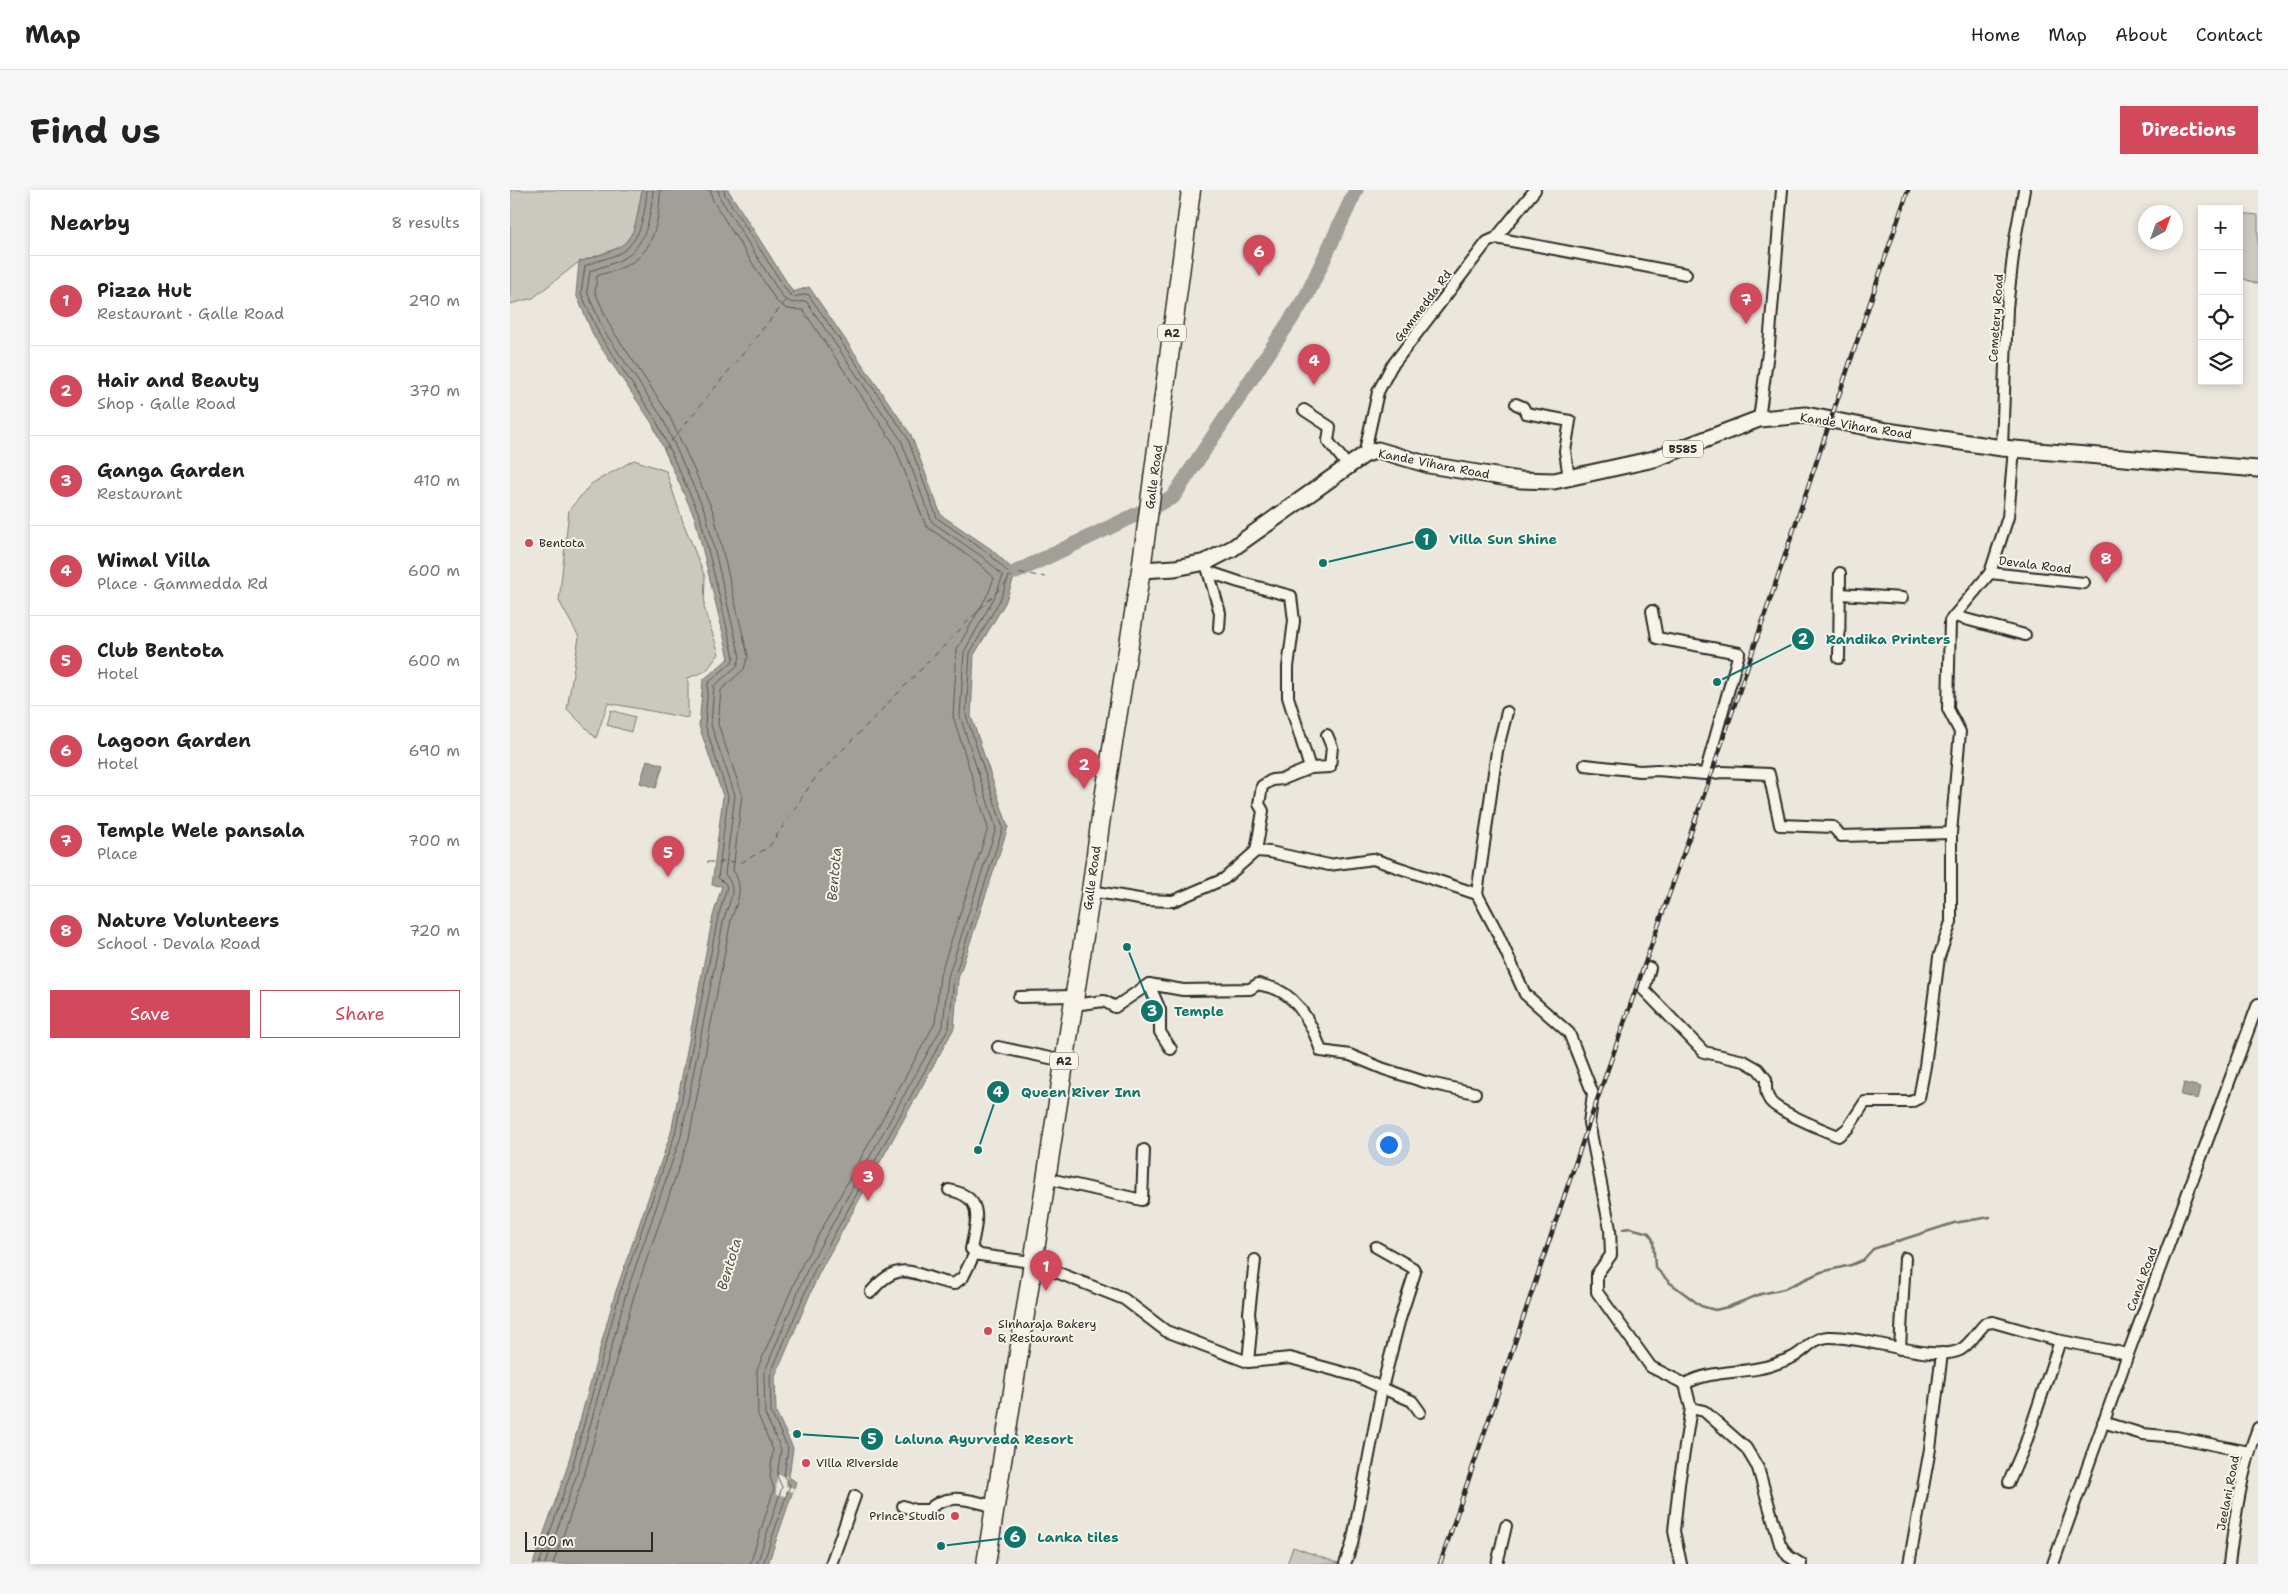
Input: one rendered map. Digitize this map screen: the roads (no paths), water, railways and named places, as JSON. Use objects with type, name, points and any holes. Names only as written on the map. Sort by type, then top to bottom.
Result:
[{"type":"highway","name":"Galle Road","points":[[986,1564],[1031,1262],[1142,564],[1191,190]]},
{"type":"main road","name":"Kande Vihara Road","points":[[1142,564],[1175,568],[1207,567],[1364,455],[1378,450],[1429,466],[1520,480],[1554,481],[1654,459],[1759,419],[1806,415],[1886,431],[2008,449],[2258,469]]},
{"type":"street","name":"Gammedda Rd","points":[[1364,455],[1378,392],[1392,368],[1487,242],[1496,238],[1535,190]]},
{"type":"street","points":[[1759,419],[1769,345],[1782,190]]},
{"type":"street","name":"Cemetery Road","points":[[2008,449],[2007,308],[2015,240],[2024,190]]},
{"type":"street","points":[[1496,238],[1686,274]]},
{"type":"street","points":[[1516,404],[1523,407],[1526,413],[1570,422],[1565,451],[1569,478]]},
{"type":"street","points":[[1304,410],[1330,427],[1328,441],[1348,466]]},
{"type":"street","name":"Devala Road","points":[[2008,449],[2008,517],[1990,572],[2084,583]]},
{"type":"street","points":[[1207,567],[1220,612],[1219,628]]},
{"type":"street","points":[[1207,567],[1291,596],[1294,621],[1288,668],[1288,697],[1310,768]]},
{"type":"street","points":[[1650,968],[1644,990],[1704,1052],[1744,1061],[1758,1069],[1766,1079],[1766,1093],[1771,1103],[1838,1136],[1848,1128],[1865,1102],[1911,1102],[1919,1098],[1939,958],[1951,922],[1951,833],[1960,732],[1948,709],[1950,621],[1990,572]]},
{"type":"street","points":[[1839,658],[1840,573]]},
{"type":"street","points":[[1840,594],[1902,598]]},
{"type":"street","points":[[1652,611],[1657,638],[1739,653],[1705,774]]},
{"type":"street","points":[[1954,616],[2025,635]]},
{"type":"street","points":[[1507,712],[1497,751],[1477,894],[1496,930],[1525,994],[1569,1033],[1593,1094],[1589,1123],[1610,1229],[1611,1255],[1597,1274],[1597,1292],[1651,1367],[1685,1384],[1691,1408],[1674,1531],[1681,1564]]},
{"type":"street","points":[[1091,891],[1144,900],[1173,901],[1224,879],[1256,851],[1263,811],[1259,804],[1262,786],[1272,780],[1283,779],[1310,768],[1330,767],[1332,748],[1327,735]]},
{"type":"street","points":[[1586,765],[1640,771],[1769,774],[1780,825],[1833,827],[1841,836],[1951,833]]},
{"type":"street","points":[[1256,851],[1270,852],[1329,866],[1374,859],[1477,894]]},
{"type":"street","points":[[1149,984],[1160,1010],[1160,1032],[1171,1050]]},
{"type":"street","points":[[1019,997],[1104,1001],[1115,1008],[1149,984],[1183,990],[1250,989],[1258,984],[1278,990],[1292,1000],[1314,1031],[1321,1051],[1350,1055],[1384,1070],[1425,1082],[1475,1093]]},
{"type":"street","name":"Canal Road","points":[[2053,1564],[2103,1422],[2258,1004]]},
{"type":"street","points":[[998,1047],[1064,1061]]},
{"type":"street","points":[[1045,1178],[1142,1200],[1144,1150]]},
{"type":"street","points":[[949,1190],[968,1196],[974,1201],[976,1216],[971,1249],[975,1253],[1031,1262],[1124,1299],[1166,1331],[1248,1362],[1290,1358],[1356,1376],[1403,1396],[1412,1402],[1420,1412]]},
{"type":"street","points":[[1345,1564],[1352,1544],[1382,1388],[1399,1322],[1415,1272],[1408,1265],[1376,1247]]},
{"type":"street","points":[[871,1292],[881,1280],[890,1274],[905,1270],[954,1284],[964,1277],[975,1253]]},
{"type":"street","points":[[1900,1349],[1905,1258]]},
{"type":"street","points":[[1248,1362],[1251,1331],[1249,1313],[1255,1260]]},
{"type":"street","points":[[1685,1384],[1692,1380],[1775,1364],[1796,1356],[1811,1342],[1826,1337],[1842,1337],[1900,1349],[1950,1354],[1961,1350],[1986,1323],[1993,1322],[2060,1341],[2128,1354]]},
{"type":"street","points":[[2009,1482],[2025,1445],[2060,1341]]},
{"type":"street","points":[[1909,1564],[1930,1450],[1942,1353]]},
{"type":"street","points":[[1691,1408],[1704,1411],[1746,1448],[1758,1468],[1780,1544],[1788,1556],[1802,1564]]},
{"type":"street","points":[[2103,1422],[2142,1434],[2176,1437],[2249,1452]]},
{"type":"street","name":"Jeelani Road","points":[[2229,1564],[2236,1509],[2249,1452],[2258,1428]]},
{"type":"street","points":[[831,1564],[855,1496]]},
{"type":"street","points":[[903,1506],[914,1510],[928,1510],[934,1504],[950,1497],[994,1506]]},
{"type":"street","points":[[1497,1564],[1506,1526]]},
{"type":"water","points":[[642,190],[728,190],[793,292],[809,287],[911,435],[941,515],[991,549],[1016,572],[1005,603],[974,655],[971,716],[1008,827],[958,979],[954,1028],[819,1273],[775,1377],[776,1412],[793,1448],[789,1477],[796,1482],[768,1564],[533,1564],[566,1471],[615,1294],[671,1133],[713,916],[722,886],[712,885],[723,796],[699,726],[703,680],[729,658],[695,518],[652,423],[594,337],[576,294],[579,262],[611,251],[627,240],[636,222]]},
{"type":"water","points":[[647,760],[663,765],[656,788],[640,783]]},
{"type":"water","points":[[2184,1083],[2201,1087],[2198,1099],[2181,1095]]},
{"type":"waterway","points":[[1016,572],[1173,497],[1307,295],[1356,190]]},
{"type":"waterway","points":[[1623,1229],[1630,1228],[1649,1233],[1653,1240],[1655,1267],[1669,1282],[1701,1306],[1715,1310],[1761,1294],[1784,1289],[1821,1272],[1851,1265],[1863,1260],[1873,1249],[1954,1223],[1990,1217]]},
{"type":"railway","points":[[1440,1564],[1589,1123],[1712,772],[1908,190]]},
{"type":"place","name":"Lagoon Garden","points":[[1259,276]]},
{"type":"place","name":"Temple Wele pansala","points":[[1746,324]]},
{"type":"place","name":"Wimal Villa","points":[[1314,385]]},
{"type":"place","name":"Bentota","points":[[529,543]]},
{"type":"place","name":"Villa Sun Shine","points":[[1323,563]]},
{"type":"place","name":"Nature Volunteers","points":[[2106,583]]},
{"type":"place","name":"Randika Printers","points":[[1717,682]]},
{"type":"place","name":"Hair and Beauty","points":[[1084,789]]},
{"type":"place","name":"Club Bentota","points":[[668,877]]},
{"type":"place","name":"Temple","points":[[1127,947]]},
{"type":"place","name":"Queen River Inn","points":[[978,1150]]},
{"type":"place","name":"Ganga Garden","points":[[868,1201]]},
{"type":"place","name":"Pizza Hut","points":[[1046,1291]]},
{"type":"place","name":"Sinharaja Bakery & Restaurant","points":[[988,1331]]},
{"type":"place","name":"Laluna Ayurveda Resort","points":[[797,1434]]},
{"type":"place","name":"Villa Riverside","points":[[806,1463]]},
{"type":"place","name":"Prince Studio","points":[[955,1516]]},
{"type":"place","name":"Lanka tiles","points":[[941,1546]]}]
